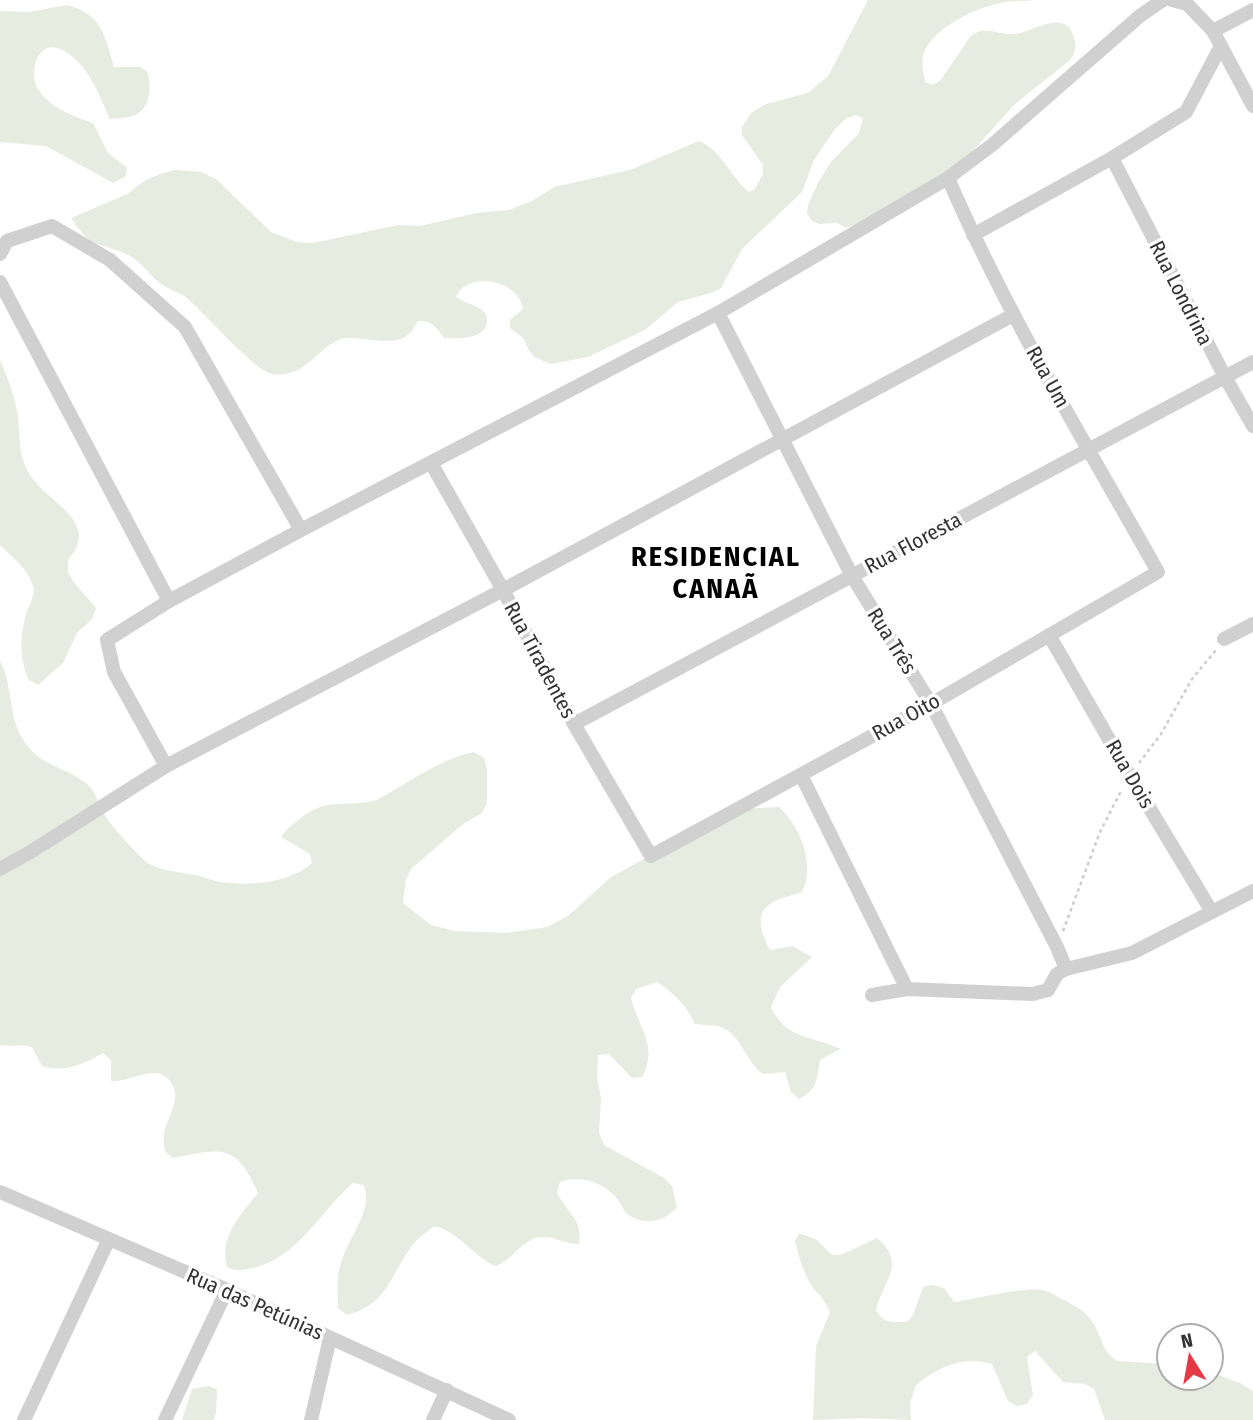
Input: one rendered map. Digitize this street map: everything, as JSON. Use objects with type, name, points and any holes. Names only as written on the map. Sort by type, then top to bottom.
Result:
[{"type":"street","points":[[166,766],[114,672],[107,640],[169,601],[301,530],[718,313],[948,178],[992,145],[1141,15],[1163,0]]},
{"type":"street","points":[[1172,0],[1187,4],[1213,31],[1253,106]]},
{"type":"street","points":[[1213,31],[1253,10]]},
{"type":"street","points":[[973,235],[1112,158],[1186,112],[1221,46]]},
{"type":"street","name":"Rua Londrina","points":[[1112,158],[1253,426]]},
{"type":"street","name":"Rua Um","points":[[948,178],[1013,315],[1158,572]]},
{"type":"street","points":[[0,254],[7,242],[52,226],[110,260],[185,327],[301,530]]},
{"type":"street","points":[[0,282],[169,601]]},
{"type":"street","name":"Rua Três","points":[[718,313],[852,576],[931,704],[1066,968]]},
{"type":"street","points":[[0,869],[166,766],[503,590],[1013,315]]},
{"type":"street","name":"Rua Floresta","points":[[574,724],[1253,362]]},
{"type":"street","name":"Rua Tiradentes","points":[[431,463],[503,590],[574,724],[651,856]]},
{"type":"street","name":"Rua Oito","points":[[651,856],[931,704],[1158,572]]},
{"type":"street","points":[[1224,639],[1253,624]]},
{"type":"street","name":"Rua Dois","points":[[1049,635],[1212,912]]},
{"type":"street","points":[[801,775],[907,989]]},
{"type":"street","points":[[872,995],[907,989],[1033,994],[1048,990],[1057,974],[1066,968],[1132,953],[1253,891]]},
{"type":"street","name":"Rua das Petúnias","points":[[0,1192],[227,1290],[509,1420]]},
{"type":"street","points":[[24,1420],[109,1239]]},
{"type":"street","points":[[166,1420],[227,1290]]},
{"type":"street","points":[[310,1420],[330,1338]]},
{"type":"street","points":[[433,1420],[447,1390]]},
{"type":"shaded area","points":[[868,0],[1034,0],[992,5],[959,19],[939,33],[925,50],[923,58],[925,82],[932,85],[940,81],[970,37],[981,31],[1016,34],[1056,22],[1063,23],[1073,35],[1075,51],[1070,60],[1015,104],[951,175],[864,226],[819,224],[812,221],[807,213],[808,205],[831,162],[859,133],[863,118],[856,115],[847,118],[835,129],[814,160],[802,192],[742,249],[721,288],[678,302],[645,330],[588,357],[551,364],[536,358],[523,338],[510,328],[510,320],[523,309],[519,299],[503,285],[481,281],[470,283],[456,297],[485,313],[486,326],[478,334],[464,338],[444,338],[430,323],[418,321],[403,338],[388,341],[347,338],[338,340],[295,371],[272,374],[264,371],[242,353],[188,299],[160,283],[133,258],[88,239],[71,218],[127,194],[146,180],[160,174],[175,170],[201,172],[216,179],[271,232],[297,242],[313,243],[398,225],[420,226],[476,213],[509,210],[532,201],[554,187],[630,170],[699,141],[714,150],[749,192],[755,189],[763,174],[763,165],[742,135],[742,127],[752,112],[766,104],[808,93],[828,76]]},
{"type":"shaded area","points":[[67,5],[79,9],[95,20],[104,36],[114,67],[140,67],[147,71],[149,77],[149,96],[139,113],[110,119],[91,79],[78,61],[52,47],[40,53],[37,60],[35,83],[43,96],[62,110],[93,123],[108,153],[127,168],[126,176],[113,183],[46,146],[0,142],[0,11],[29,12]]},
{"type":"shaded area","points":[[0,360],[15,402],[23,460],[38,485],[75,523],[79,534],[77,546],[68,560],[68,572],[96,608],[92,619],[77,633],[63,663],[38,685],[29,680],[23,664],[22,648],[24,623],[33,587],[22,567],[0,545]]},
{"type":"shaded area","points":[[0,661],[18,729],[29,748],[36,755],[89,786],[113,826],[148,863],[165,870],[198,875],[215,881],[240,884],[291,876],[312,863],[310,854],[281,837],[290,826],[308,813],[327,805],[377,800],[448,760],[474,752],[484,758],[487,769],[487,803],[482,813],[463,824],[411,869],[406,880],[403,903],[431,925],[454,931],[507,933],[547,927],[568,916],[611,877],[728,813],[779,807],[794,825],[804,847],[807,859],[806,883],[801,893],[770,904],[761,917],[761,926],[770,950],[792,946],[812,957],[780,987],[771,1007],[784,1026],[792,1031],[840,1049],[820,1060],[813,1088],[799,1099],[791,1092],[785,1072],[763,1074],[732,1034],[718,1026],[695,1024],[679,1000],[657,982],[636,989],[631,998],[646,1037],[647,1066],[642,1077],[632,1078],[609,1054],[598,1055],[597,1077],[601,1097],[599,1133],[604,1145],[664,1178],[672,1186],[677,1208],[672,1213],[653,1221],[640,1220],[627,1214],[613,1194],[599,1185],[576,1179],[560,1182],[557,1193],[577,1222],[579,1244],[538,1238],[525,1244],[496,1266],[480,1257],[459,1239],[434,1226],[408,1251],[382,1294],[362,1310],[347,1315],[338,1308],[338,1274],[344,1253],[363,1215],[366,1195],[364,1185],[353,1183],[308,1232],[283,1254],[253,1268],[237,1270],[227,1267],[225,1256],[229,1236],[238,1218],[258,1193],[242,1165],[226,1153],[204,1152],[173,1158],[165,1151],[164,1132],[175,1099],[169,1080],[159,1074],[150,1073],[111,1081],[111,1060],[103,1053],[74,1066],[50,1068],[42,1066],[32,1047],[0,1045]]},
{"type":"shaded area","points":[[799,1233],[817,1240],[832,1255],[841,1255],[877,1238],[886,1247],[892,1264],[876,1309],[884,1320],[892,1322],[907,1322],[913,1315],[923,1287],[933,1285],[944,1288],[954,1302],[1015,1291],[1046,1291],[1086,1314],[1095,1325],[1108,1352],[1117,1361],[1155,1363],[1155,1392],[1225,1392],[1225,1377],[1253,1391],[1253,1420],[1105,1420],[1094,1389],[1085,1384],[1063,1382],[1035,1351],[1027,1357],[1033,1395],[1027,1404],[1017,1406],[1008,1401],[992,1364],[972,1361],[942,1368],[916,1385],[910,1403],[911,1420],[813,1420],[816,1346],[830,1312],[810,1284],[795,1241]]},
{"type":"shaded area","points":[[208,1386],[217,1389],[216,1414],[213,1420],[182,1420],[192,1389]]},
{"type":"district","name":"RESIDENCIAL CANAÃ","points":[[716,572]]}]
